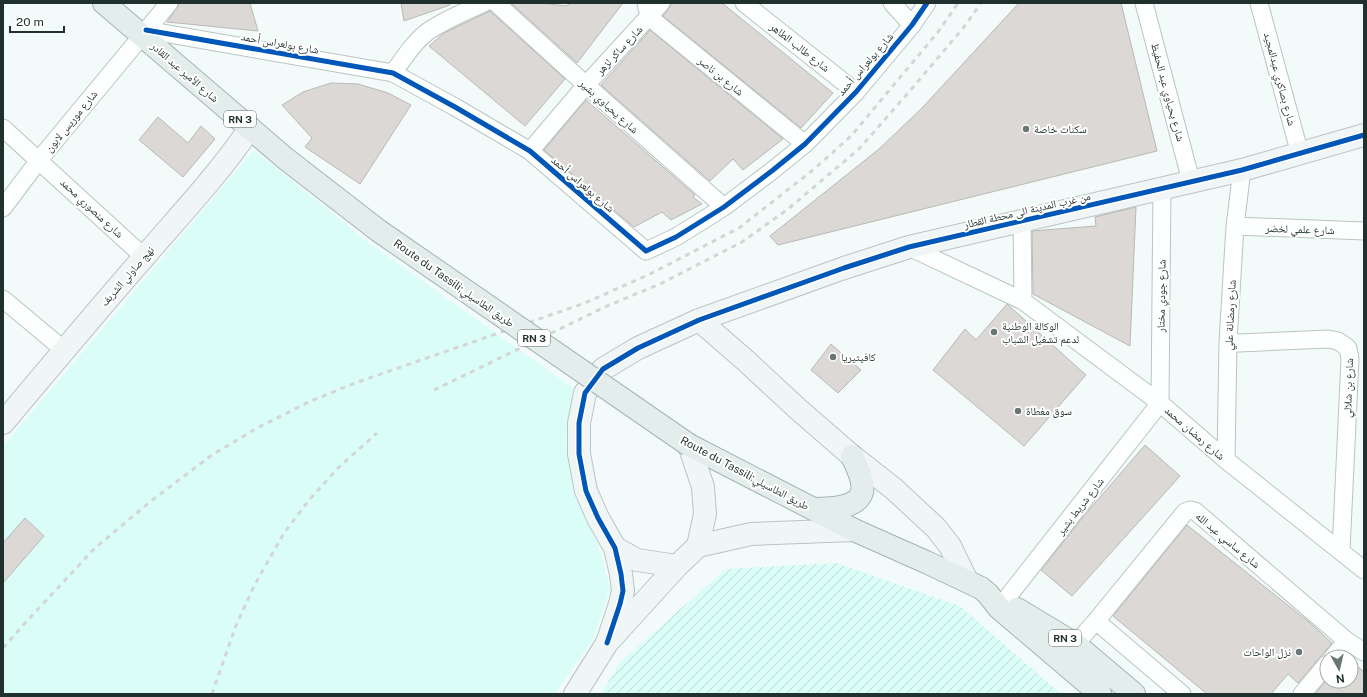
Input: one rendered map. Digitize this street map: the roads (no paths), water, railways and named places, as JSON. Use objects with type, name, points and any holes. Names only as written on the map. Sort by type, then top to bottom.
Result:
[{"type":"main road","name":"شارع الأمير عبد القادر","points":[[104,3],[144,32],[286,159],[379,231]]},
{"type":"main road","name":"Route du Tassili;طريق الطاسيلي","points":[[379,231],[689,446],[854,530],[981,588],[998,601],[1035,639],[1062,660],[1100,694]]},
{"type":"main road","points":[[811,509],[844,507],[853,503],[859,497],[863,489],[862,482],[852,456]]},
{"type":"main road","name":"Route du Tassili;طريق الطاسيلي","points":[[998,601],[1024,614],[1075,644],[1134,694]]},
{"type":"street","name":"شارع موريس لابون","points":[[3,208],[39,160],[169,3]]},
{"type":"street","points":[[393,73],[409,51],[429,30],[462,12],[484,3]]},
{"type":"street","name":"شارع يحياوي بشير","points":[[496,3],[724,207]]},
{"type":"street","name":"شارع ساكر لزهر","points":[[530,151],[647,10],[661,3]]},
{"type":"street","name":"شارع طالب الطاهر","points":[[744,3],[856,92]]},
{"type":"street","points":[[892,3],[912,25]]},
{"type":"street","name":"شارع بولعراس أحمد","points":[[144,32],[393,73],[530,151],[646,251],[676,237],[724,207],[805,144],[856,92],[912,25],[926,3]]},
{"type":"street","name":"شارع يحياوي عبد الحفيظ","points":[[1144,3],[1191,181]]},
{"type":"street","name":"شارع بصاكري عبدالمجيد","points":[[1259,3],[1300,154]]},
{"type":"street","name":"شارع بن ناصر","points":[[647,10],[805,144]]},
{"type":"street","name":"شارع منصوري محمد","points":[[3,128],[144,257]]},
{"type":"street","name":"نهج صاولي الشربف","points":[[3,423],[186,209],[238,146],[250,128]]},
{"type":"street","name":"من غرب المدينة الى محطة القطار","points":[[607,643],[623,591],[621,574],[614,548],[586,492],[579,454],[579,422],[585,393],[603,369],[638,348],[699,320],[844,268],[909,247],[1242,170],[1364,135]]},
{"type":"street","name":"شارع رمضانة علي","points":[[1226,460],[1228,342],[1235,226],[1242,170]]},
{"type":"street","name":"شارع جودي مختار","points":[[1160,403],[1162,188]]},
{"type":"street","points":[[1022,221],[1023,301]]},
{"type":"street","name":"شارع علمي لخضر","points":[[1235,226],[1364,231]]},
{"type":"street","name":"شارع رمضان محمد","points":[[909,247],[1023,301],[1160,403],[1226,460],[1364,570]]},
{"type":"street","points":[[3,299],[64,350]]},
{"type":"street","points":[[699,320],[799,410],[852,456],[894,489],[936,528],[950,546],[967,582]]},
{"type":"street","name":"شارع بن شلالي","points":[[1228,342],[1239,343],[1328,339],[1338,341],[1348,348],[1350,359],[1341,551]]},
{"type":"street","name":"شارع شريط بشير","points":[[998,601],[1160,403]]},
{"type":"street","points":[[689,446],[703,487],[705,514],[698,546]]},
{"type":"street","name":"شارع ساسي عبد الله","points":[[1062,660],[1096,621],[1185,512],[1190,510],[1195,511],[1347,641],[1364,652]]},
{"type":"street","points":[[575,694],[607,643],[676,566],[698,546],[751,534],[854,530]]},
{"type":"street","points":[[614,548],[637,560],[676,566]]},
{"type":"street","points":[[1096,621],[1182,694]]},
{"type":"street","points":[[1340,649],[1347,641]]},
{"type":"street","points":[[1302,694],[1319,674]]},
{"type":"railway","points":[[3,648],[94,549],[151,501],[212,455],[257,428],[311,401],[355,383],[585,303],[650,274],[739,228],[813,170],[851,136],[938,32],[958,3]]},
{"type":"railway","points":[[434,390],[607,306],[660,284],[742,242],[788,209],[859,149],[964,27],[981,3]]},
{"type":"railway","points":[[212,694],[235,628],[254,586],[284,533],[310,499],[338,468],[377,433]]},
{"type":"place","name":"سكنات خاصة","points":[[1026,129]]},
{"type":"place","name":"الوكالة الوطنية لدعم تشغيل الشباب","points":[[994,332]]},
{"type":"place","name":"كافيتيريا","points":[[833,357]]},
{"type":"place","name":"سوق مغطاة","points":[[1018,411]]},
{"type":"place","name":"نزل الواحات","points":[[1299,652]]}]
